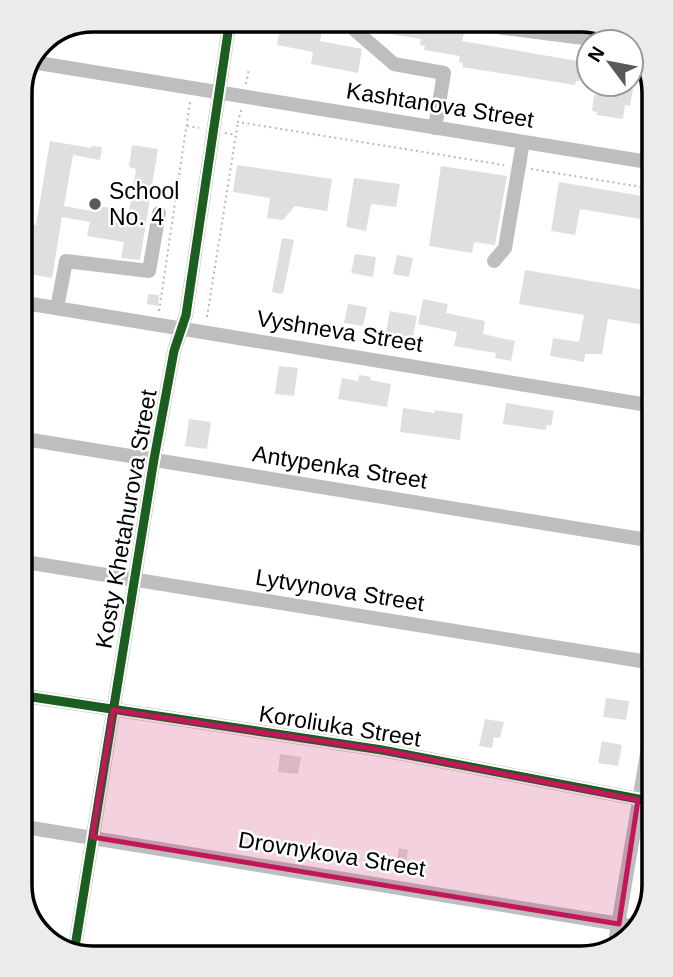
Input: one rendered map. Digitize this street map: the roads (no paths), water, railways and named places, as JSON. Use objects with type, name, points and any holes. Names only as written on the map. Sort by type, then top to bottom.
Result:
[{"type":"street","name":"Kosty Khetahurova Street","points":[[76,942],[155,459],[174,351],[183,328],[228,32]]},
{"type":"street","points":[[357,32],[394,64],[444,73],[435,128]]},
{"type":"street","points":[[536,32],[584,38],[585,32]]},
{"type":"street","name":"Kashtanova Street","points":[[40,63],[642,161]]},
{"type":"street","points":[[494,261],[505,248],[523,142]]},
{"type":"street","points":[[57,308],[66,261],[149,271],[159,213]]},
{"type":"street","name":"Vyshneva Street","points":[[32,304],[642,403]]},
{"type":"street","name":"Antypenka Street","points":[[32,440],[642,539]]},
{"type":"street","name":"Lytvynova Street","points":[[32,563],[642,661]]},
{"type":"street","name":"Koroliuka Street","points":[[32,697],[382,750],[642,800]]},
{"type":"street","points":[[617,933],[642,778]]},
{"type":"street","name":"Drovnykova Street","points":[[32,828],[626,925]]},
{"type":"place","name":"School No. 4","points":[[95,204]]}]
